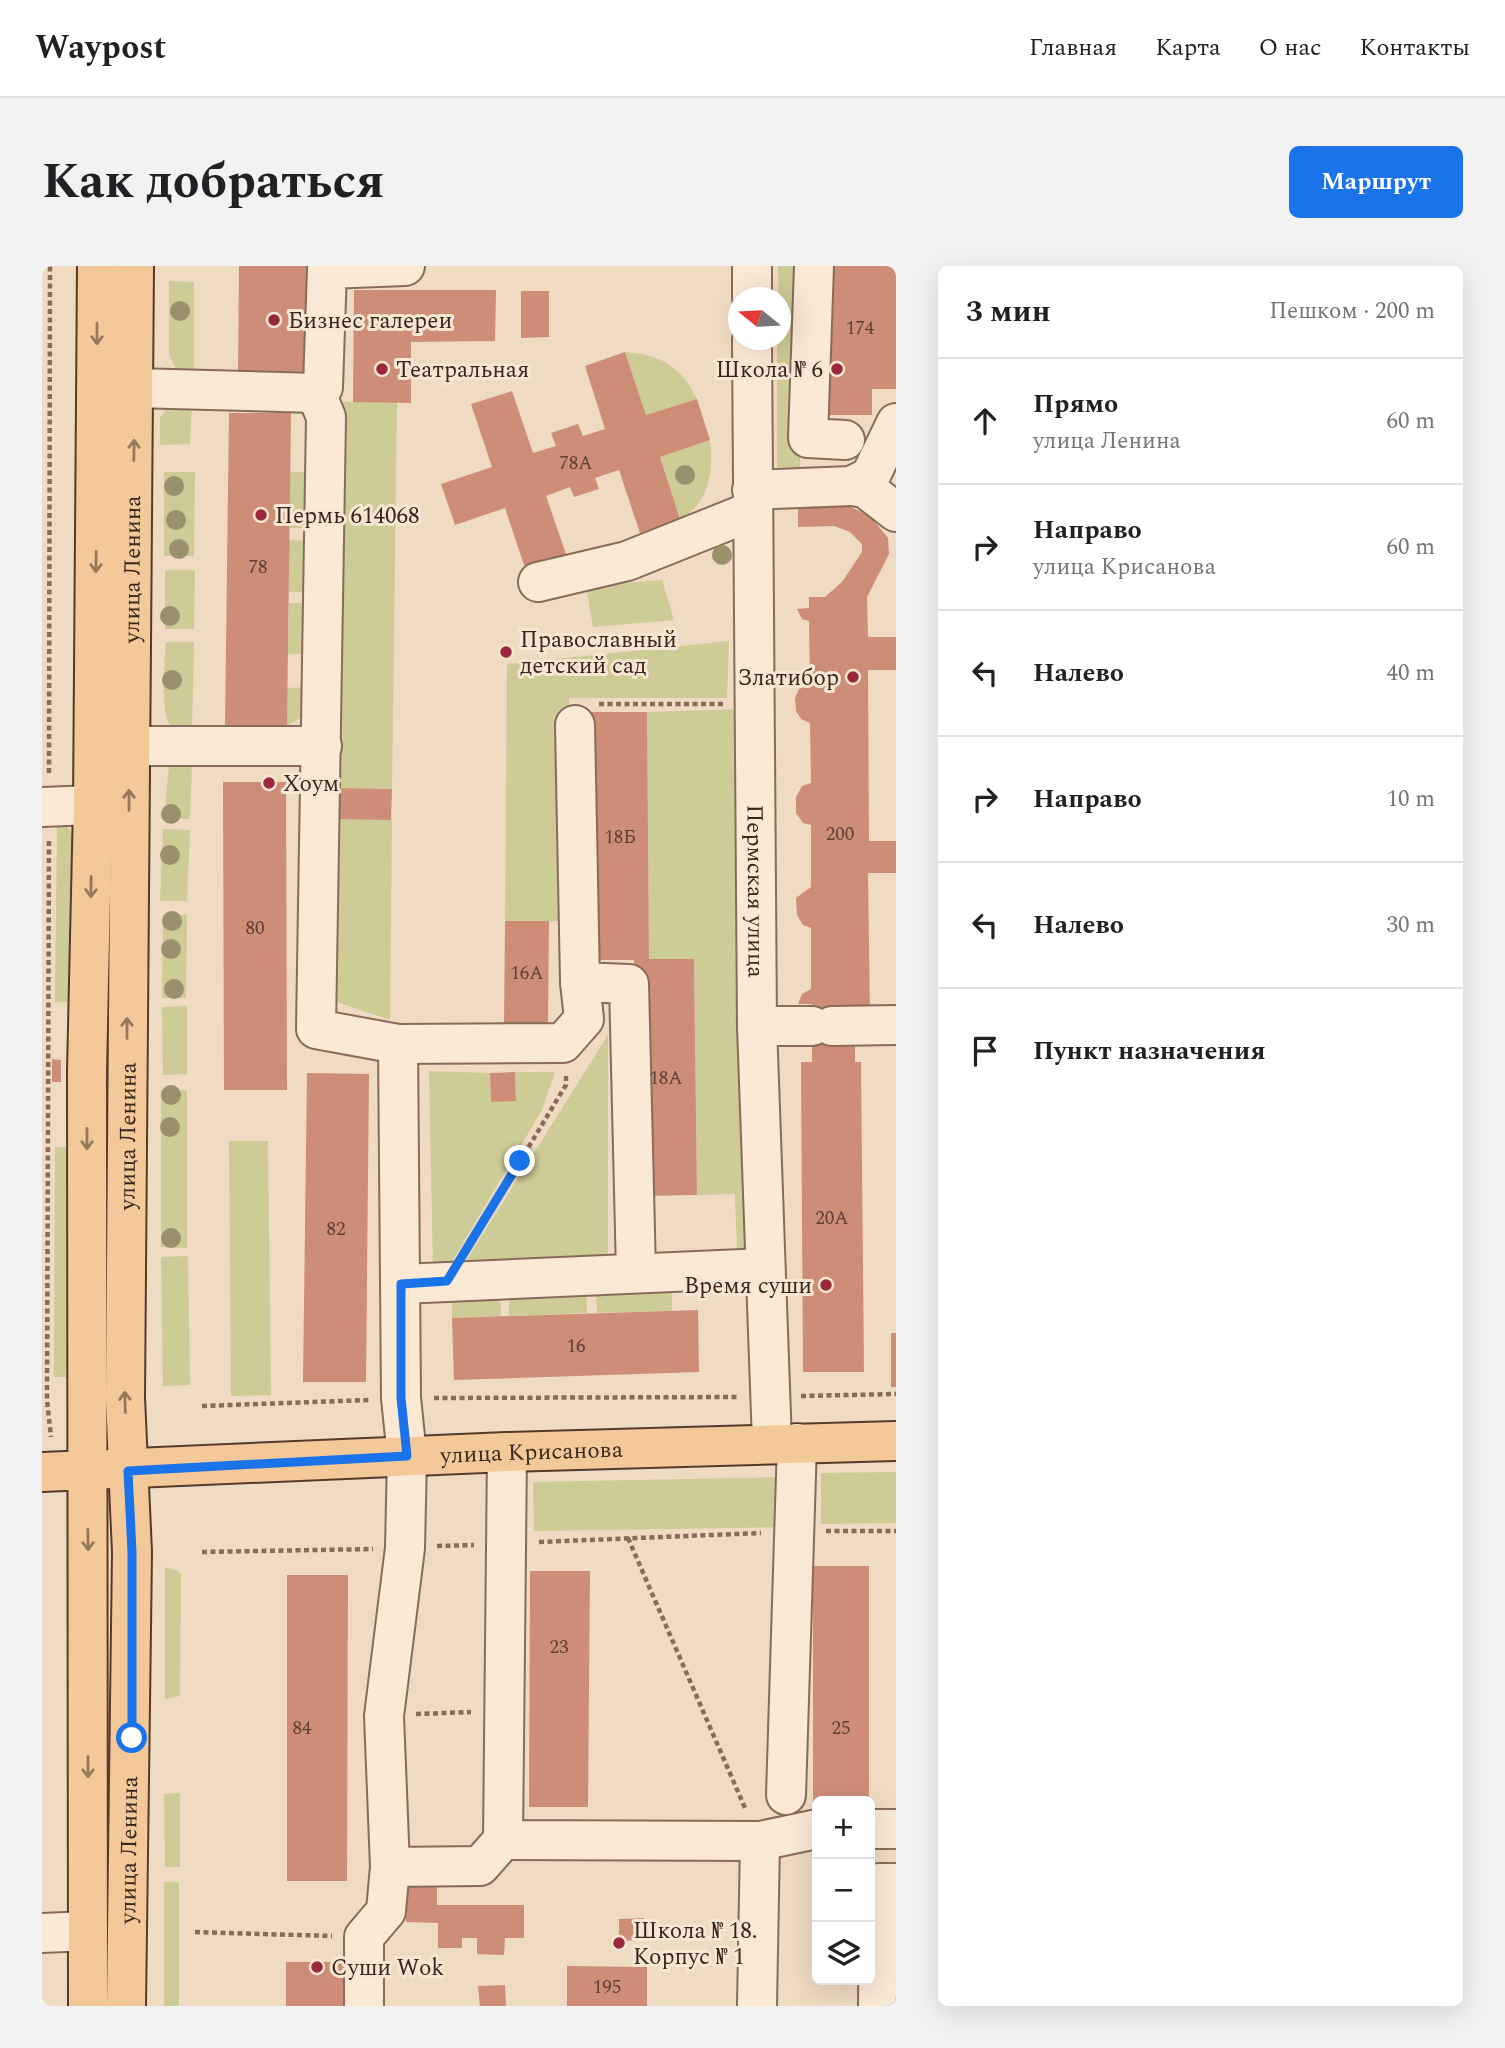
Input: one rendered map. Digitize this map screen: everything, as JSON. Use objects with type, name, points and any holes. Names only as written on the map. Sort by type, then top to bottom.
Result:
[{"type":"main road","name":"улица Ленина","points":[[88,2006],[87,1085],[93,805],[97,266]]},
{"type":"main road","name":"улица Ленина","points":[[126,2006],[132,1738],[132,1552],[125,1384],[134,266]]},
{"type":"main road","name":"улица Крисанова","points":[[42,1472],[128,1471],[507,1452],[896,1441]]},
{"type":"street","points":[[134,388],[316,393],[323,387],[327,269],[405,266]]},
{"type":"street","points":[[752,266],[752,287]]},
{"type":"street","points":[[814,266],[807,438],[845,440]]},
{"type":"street","name":"Пермская улица","points":[[752,350],[757,1026],[765,1268],[770,1396],[784,1443],[796,1531],[786,1795]]},
{"type":"street","points":[[316,393],[326,417],[316,1029],[398,1044],[563,1043],[584,1019],[580,982],[575,724]]},
{"type":"street","points":[[538,582],[628,561],[752,501],[851,486],[870,477],[896,423]]},
{"type":"street","points":[[851,486],[865,488],[896,512]]},
{"type":"street","points":[[129,746],[321,746]]},
{"type":"street","points":[[47,808],[93,805]]},
{"type":"street","points":[[580,982],[628,984],[636,1272]]},
{"type":"street","points":[[757,1026],[896,1025]]},
{"type":"street","points":[[364,2006],[364,1937],[386,1910],[390,1867],[384,1716],[405,1548],[407,1456],[401,1398],[398,1044]]},
{"type":"street","points":[[401,1284],[765,1268]]},
{"type":"street","points":[[390,1867],[480,1866],[503,1840],[507,1452]]},
{"type":"street","points":[[875,1829],[896,1829]]},
{"type":"street","points":[[503,1840],[760,1841],[812,1830]]},
{"type":"street","points":[[757,2006],[760,1841]]},
{"type":"street","points":[[878,2006],[879,1883],[896,1883]]},
{"type":"street","points":[[42,1933],[88,1931]]},
{"type":"path","points":[[50,266],[47,808],[47,1400],[50,1426]]},
{"type":"path","points":[[575,724],[578,703],[756,705]]},
{"type":"path","points":[[447,1281],[566,1085],[563,1043]]},
{"type":"path","points":[[202,1406],[401,1398],[896,1394]]},
{"type":"path","points":[[202,1552],[405,1548],[796,1531],[896,1531]]},
{"type":"path","points":[[628,1538],[760,1841]]},
{"type":"path","points":[[384,1716],[503,1711]]},
{"type":"path","points":[[195,1932],[364,1937]]},
{"type":"shaded area","points":[[778,266],[803,266],[800,467],[777,467],[777,350],[791,350],[791,287],[779,287]]},
{"type":"shaded area","points":[[169,281],[194,282],[194,371],[176,369],[169,354]]},
{"type":"shaded area","points":[[625,352],[660,359],[668,364],[684,378],[697,399],[646,415]]},
{"type":"shaded area","points":[[342,402],[397,402],[392,789],[337,788]]},
{"type":"shaded area","points":[[192,405],[190,444],[160,445],[160,418],[167,408]]},
{"type":"shaded area","points":[[710,440],[711,463],[707,485],[697,505],[680,519],[660,457]]},
{"type":"shaded area","points":[[164,472],[195,472],[194,556],[164,556]]},
{"type":"shaded area","points":[[290,472],[312,472],[311,528],[290,528]]},
{"type":"shaded area","points":[[289,540],[311,541],[311,592],[289,592]]},
{"type":"shaded area","points":[[165,570],[195,570],[194,629],[165,629]]},
{"type":"shaded area","points":[[662,580],[674,620],[593,627],[586,586]]},
{"type":"shaded area","points":[[289,603],[312,603],[312,654],[288,654]]},
{"type":"shaded area","points":[[729,641],[727,698],[569,698],[569,921],[505,921],[507,664]]},
{"type":"shaded area","points":[[166,642],[194,642],[192,730],[175,729],[166,715]]},
{"type":"shaded area","points":[[312,687],[305,715],[287,726],[287,688]]},
{"type":"shaded area","points":[[749,709],[757,1257],[737,1251],[735,1194],[697,1195],[694,959],[649,959],[647,712]]},
{"type":"shaded area","points":[[192,762],[190,819],[164,819],[169,766]]},
{"type":"shaded area","points":[[337,819],[392,819],[390,1020],[337,1002]]},
{"type":"shaded area","points":[[57,822],[68,827],[72,834],[71,1002],[55,1002]]},
{"type":"shaded area","points":[[163,829],[190,830],[187,901],[160,901]]},
{"type":"shaded area","points":[[163,915],[187,915],[186,998],[162,998]]},
{"type":"shaded area","points":[[187,1006],[187,1074],[163,1075],[162,1007]]},
{"type":"shaded area","points":[[608,1035],[608,1262],[461,1269]]},
{"type":"shaded area","points":[[429,1071],[490,1073],[491,1102],[516,1101],[515,1072],[555,1072],[542,1110],[448,1268],[433,1267]]},
{"type":"shaded area","points":[[161,1090],[187,1090],[187,1248],[161,1247]]},
{"type":"shaded area","points":[[229,1141],[268,1141],[271,1395],[231,1396]]},
{"type":"shaded area","points":[[55,1147],[71,1147],[70,1377],[54,1377]]},
{"type":"shaded area","points":[[188,1256],[190,1385],[163,1386],[161,1257]]},
{"type":"shaded area","points":[[672,1286],[672,1311],[597,1313],[596,1289]]},
{"type":"shaded area","points":[[586,1289],[587,1313],[509,1316],[509,1291]]},
{"type":"shaded area","points":[[500,1293],[501,1316],[452,1318],[452,1295]]},
{"type":"shaded area","points":[[896,1472],[896,1523],[821,1524],[821,1473]]},
{"type":"shaded area","points":[[791,1477],[792,1527],[534,1531],[533,1482]]},
{"type":"shaded area","points":[[165,1567],[178,1571],[181,1575],[180,1696],[165,1699]]},
{"type":"shaded area","points":[[180,1793],[180,1867],[165,1867],[164,1794]]},
{"type":"shaded area","points":[[164,1882],[179,1882],[179,2006],[164,2006]]},
{"type":"building","name":"Бизнес галереи","points":[[239,266],[309,266],[309,374],[238,373]]},
{"type":"building","points":[[826,266],[896,266],[896,389],[872,389],[872,415],[823,415]]},
{"type":"building","points":[[354,290],[496,290],[495,341],[411,342],[411,403],[353,402]]},
{"type":"building","points":[[521,291],[549,291],[549,337],[521,338]]},
{"type":"building","points":[[625,352],[646,415],[697,399],[710,440],[660,457],[680,519],[640,533],[619,470],[595,478],[599,489],[574,497],[570,487],[546,496],[567,557],[526,571],[505,508],[455,525],[441,484],[492,467],[471,404],[512,391],[533,453],[556,446],[551,433],[578,424],[583,436],[605,429],[585,366]]},
{"type":"building","points":[[229,413],[291,413],[287,726],[225,725]]},
{"type":"building","points":[[835,499],[871,517],[888,538],[889,554],[867,597],[868,637],[896,637],[896,670],[868,670],[869,841],[896,841],[896,873],[868,873],[870,1014],[832,1014],[832,1046],[855,1046],[855,1062],[861,1062],[864,1372],[803,1372],[801,1062],[812,1062],[812,1004],[798,1004],[802,994],[811,989],[811,928],[803,925],[797,915],[796,898],[811,887],[811,825],[803,823],[796,813],[796,797],[802,786],[811,783],[810,723],[801,719],[796,711],[795,698],[799,689],[810,685],[809,621],[802,619],[797,609],[809,608],[809,597],[825,597],[842,582],[862,552],[862,544],[850,532],[834,526],[798,527],[798,501]]},
{"type":"building","points":[[591,712],[647,712],[649,959],[694,959],[697,1195],[638,1196],[634,960],[594,960]]},
{"type":"building","points":[[223,782],[286,782],[287,1090],[224,1090]]},
{"type":"building","points":[[337,788],[392,789],[391,820],[337,819]]},
{"type":"building","points":[[505,921],[549,921],[548,1024],[504,1023]]},
{"type":"building","points":[[52,1059],[61,1060],[61,1082],[52,1082]]},
{"type":"building","points":[[515,1072],[516,1101],[491,1102],[490,1073]]},
{"type":"building","points":[[307,1073],[369,1074],[366,1382],[303,1382]]},
{"type":"building","points":[[698,1310],[699,1372],[454,1380],[452,1318]]},
{"type":"building","points":[[891,1333],[896,1333],[896,1387],[891,1387]]},
{"type":"building","points":[[813,1566],[869,1566],[869,1796],[813,1796]]},
{"type":"building","points":[[530,1571],[590,1571],[588,1807],[529,1807]]},
{"type":"building","points":[[287,1575],[348,1575],[347,1881],[287,1881]]},
{"type":"building","points":[[407,1878],[437,1878],[437,1905],[524,1905],[524,1938],[505,1938],[504,1955],[477,1954],[477,1938],[462,1938],[462,1948],[438,1948],[438,1923],[406,1922]]},
{"type":"building","points":[[644,1918],[644,1940],[619,1941],[619,1919]]},
{"type":"building","points":[[286,1962],[345,1962],[345,2006],[286,2006]]},
{"type":"building","points":[[567,1966],[647,1967],[647,2006],[567,2006]]},
{"type":"building","points":[[505,1985],[506,2006],[480,2006],[478,1986]]},
{"type":"place","name":"Бизнес галереи","points":[[274,320]]},
{"type":"place","name":"Театральная","points":[[382,369]]},
{"type":"place","name":"Школа № 6","points":[[837,369]]},
{"type":"place","name":"Пермь 614068","points":[[261,515]]},
{"type":"place","name":"Православный детский сад","points":[[506,652]]},
{"type":"place","name":"Златибор","points":[[853,677]]},
{"type":"place","name":"Хоум","points":[[269,783]]},
{"type":"place","name":"Время суши","points":[[826,1285]]},
{"type":"place","name":"Школа № 18. Корпус № 1","points":[[619,1943]]},
{"type":"place","name":"Суши Wok","points":[[317,1967]]},
{"type":"route","points":[[132,1738],[132,1552],[128,1471],[407,1456],[401,1398],[401,1284],[447,1281],[520,1161]]}]
